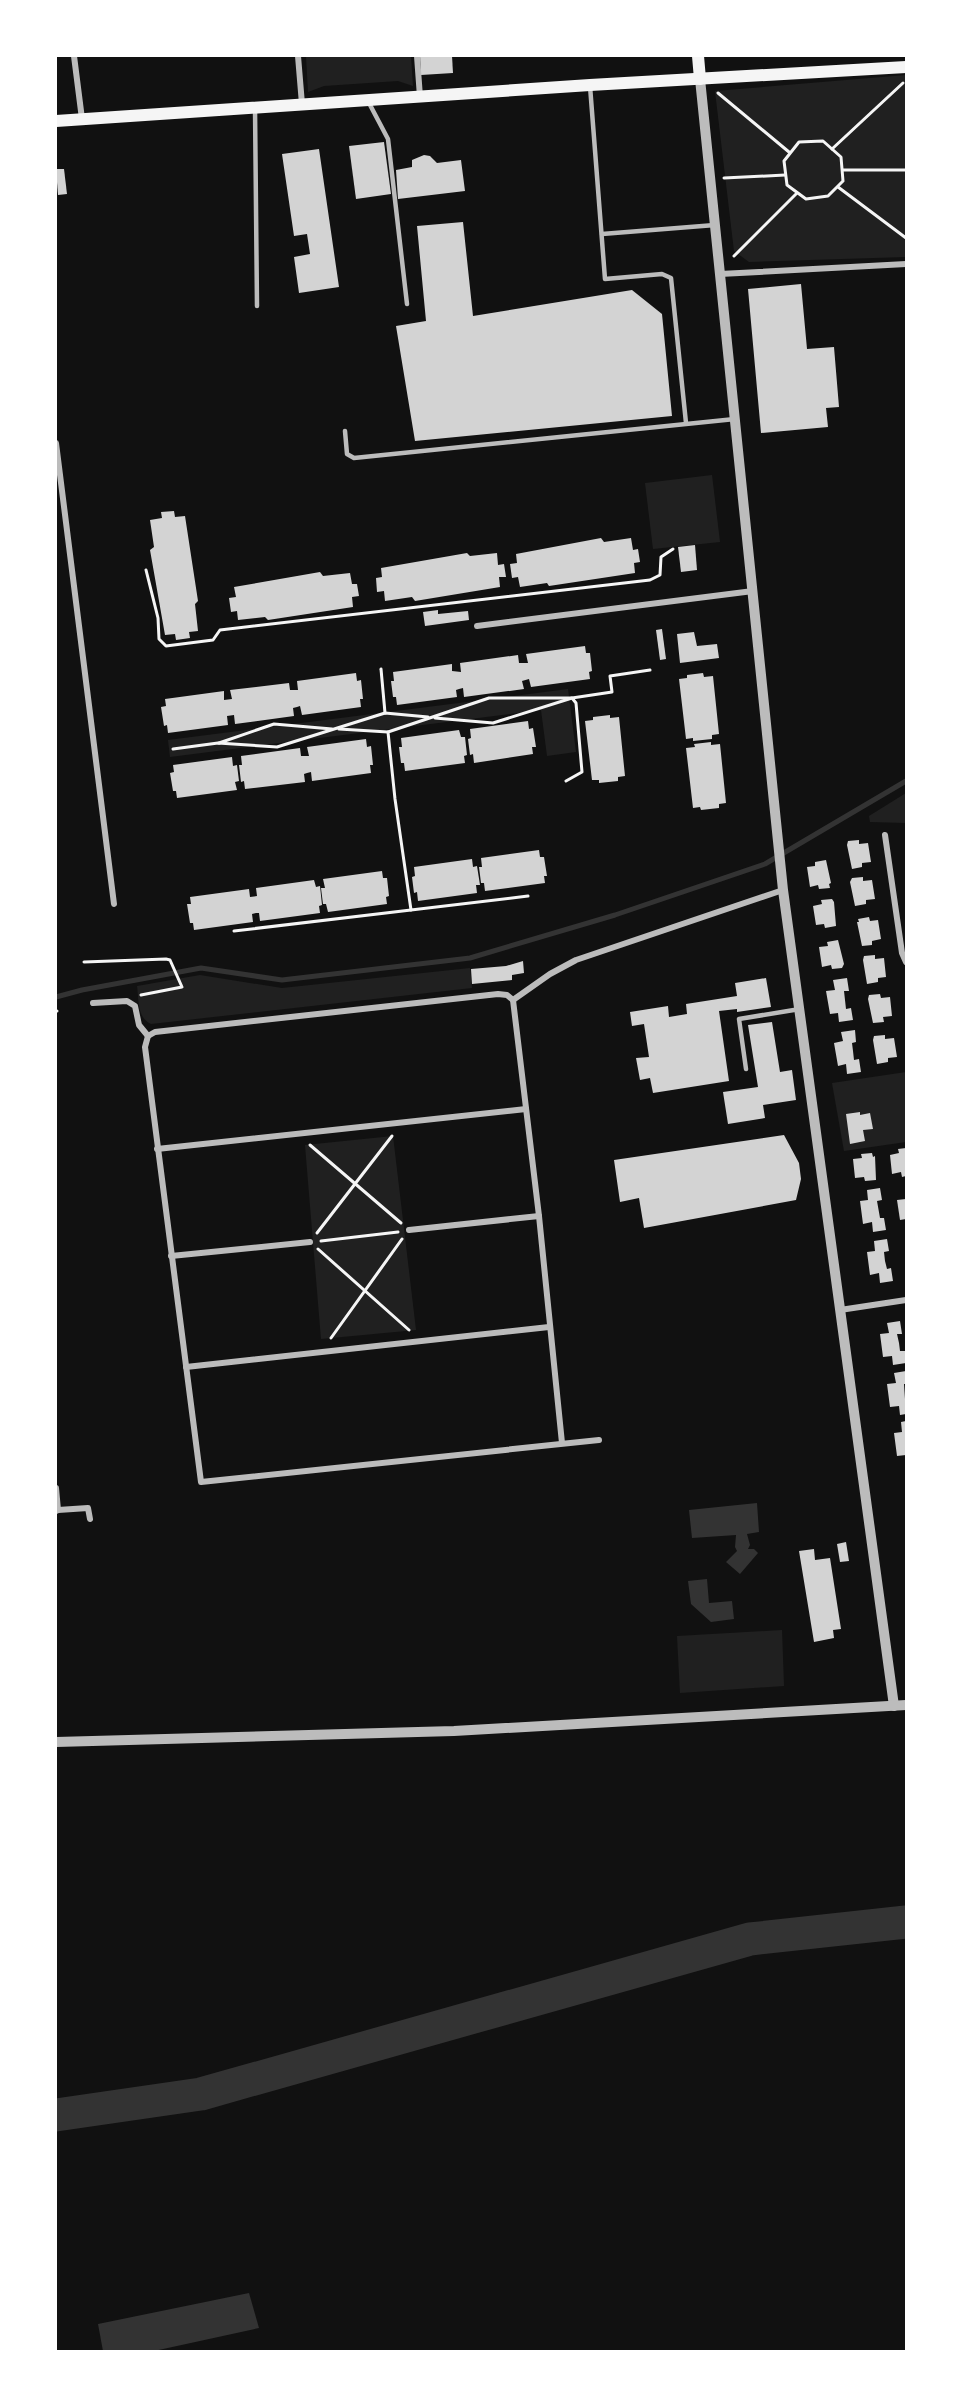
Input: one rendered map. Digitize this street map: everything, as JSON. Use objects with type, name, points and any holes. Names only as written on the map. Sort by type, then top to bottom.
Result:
[{"type":"main road","points":[[698,56],[700,79]]},
{"type":"main road","points":[[56,121],[590,85],[906,67]]},
{"type":"street","points":[[74,56],[82,119]]},
{"type":"street","points":[[298,56],[302,105]]},
{"type":"street","points":[[417,56],[420,97]]},
{"type":"street","points":[[700,79],[783,890],[894,1706]]},
{"type":"street","points":[[720,274],[906,264]]},
{"type":"street","points":[[56,443],[114,904]]},
{"type":"street","points":[[477,626],[753,591]]},
{"type":"street","points":[[885,835],[902,953],[906,962]]},
{"type":"street","points":[[513,1000],[550,974],[576,960],[783,890]]},
{"type":"street","points":[[562,1443],[539,1216],[513,1000],[498,994],[154,1032],[148,1036],[145,1047],[157,1149],[201,1482],[598,1440]]},
{"type":"street","points":[[93,1003],[127,1001],[132,1003],[135,1006],[139,1025],[148,1036]]},
{"type":"street","points":[[157,1149],[526,1109]]},
{"type":"street","points":[[409,1230],[539,1216]]},
{"type":"street","points":[[171,1256],[310,1242]]},
{"type":"street","points":[[840,1310],[906,1300]]},
{"type":"street","points":[[186,1367],[549,1327]]},
{"type":"street","points":[[56,1488],[57,1510],[88,1508],[90,1519]]},
{"type":"street","points":[[56,1742],[454,1731],[906,1705]]},
{"type":"lane","points":[[590,85],[605,279],[662,273],[671,278],[686,423]]},
{"type":"lane","points":[[368,100],[388,139],[407,304]]},
{"type":"lane","points":[[255,108],[257,306]]},
{"type":"lane","points":[[602,234],[715,225]]},
{"type":"lane","points":[[345,431],[347,454],[354,458],[735,419]]},
{"type":"lane","points":[[746,1069],[739,1019],[800,1009]]},
{"type":"path","points":[[700,79],[790,152]]},
{"type":"path","points":[[832,149],[906,80]]},
{"type":"path","points":[[823,141],[841,157],[843,181],[828,196],[806,199],[787,185],[784,161],[790,152],[799,142],[823,141]]},
{"type":"path","points":[[843,170],[906,170]]},
{"type":"path","points":[[711,180],[785,176]]},
{"type":"path","points":[[838,187],[906,238]]},
{"type":"path","points":[[720,274],[737,251],[798,193]]},
{"type":"path","points":[[146,570],[158,618],[159,639],[166,646],[213,640],[220,630],[650,580],[660,575],[661,557],[673,549]]},
{"type":"path","points":[[381,669],[385,713]]},
{"type":"path","points":[[173,749],[218,743],[274,724],[388,732],[489,698],[572,698],[612,692],[610,676],[650,670]]},
{"type":"path","points":[[218,743],[277,747],[385,713],[493,723],[572,698]]},
{"type":"path","points":[[566,781],[582,772],[576,703],[572,698]]},
{"type":"path","points":[[388,732],[394,799],[411,910]]},
{"type":"path","points":[[234,931],[528,896]]},
{"type":"path","points":[[84,962],[166,959],[173,965],[180,981],[180,988],[137,996],[132,1003]]},
{"type":"path","points":[[310,1242],[402,1123]]},
{"type":"path","points":[[297,1134],[409,1230]]},
{"type":"path","points":[[310,1242],[409,1230]]},
{"type":"path","points":[[321,1352],[409,1230]]},
{"type":"path","points":[[310,1242],[421,1341]]},
{"type":"shaded area","points":[[306,56],[411,56],[413,86],[398,81],[324,86],[308,92]]},
{"type":"shaded area","points":[[906,75],[906,257],[749,262],[734,251],[715,91]]},
{"type":"shaded area","points":[[712,475],[720,542],[653,549],[645,483]]},
{"type":"shaded area","points":[[568,689],[576,752],[547,756],[541,710],[170,757],[168,740]]},
{"type":"shaded area","points":[[906,793],[906,823],[870,822],[869,816]]},
{"type":"shaded area","points":[[470,968],[472,988],[151,1024],[143,1018],[141,1013],[137,986],[200,975],[282,988]]},
{"type":"shaded area","points":[[906,1072],[906,1142],[844,1151],[832,1083]]},
{"type":"shaded area","points":[[393,1136],[416,1330],[321,1339],[305,1145]]},
{"type":"shaded area","points":[[757,1503],[759,1532],[747,1534],[750,1545],[748,1549],[754,1549],[758,1553],[740,1574],[726,1562],[737,1551],[736,1535],[692,1538],[689,1510]]},
{"type":"shaded area","points":[[707,1579],[709,1603],[732,1601],[734,1619],[711,1622],[691,1604],[688,1581]]},
{"type":"shaded area","points":[[782,1630],[784,1686],[680,1693],[677,1636]]},
{"type":"shaded area","points":[[249,2293],[259,2328],[154,2351],[103,2351],[98,2324]]},
{"type":"building","points":[[420,56],[452,56],[453,73],[421,75]]},
{"type":"building","points":[[384,142],[391,194],[356,199],[349,146]]},
{"type":"building","points":[[319,149],[339,287],[299,293],[294,257],[310,254],[307,234],[294,236],[282,154]]},
{"type":"building","points":[[424,155],[430,156],[437,163],[461,160],[465,191],[398,199],[396,170],[412,167],[412,160]]},
{"type":"building","points":[[56,169],[64,169],[67,194],[58,195]]},
{"type":"building","points":[[463,222],[473,316],[632,290],[662,314],[672,416],[415,441],[396,326],[426,321],[417,226]]},
{"type":"building","points":[[801,284],[807,349],[834,347],[839,407],[826,408],[828,427],[761,433],[748,289]]},
{"type":"building","points":[[174,511],[175,517],[185,516],[198,601],[195,604],[198,631],[189,632],[190,638],[176,640],[175,634],[165,635],[150,550],[154,547],[150,520],[162,518],[161,512]]},
{"type":"building","points":[[601,538],[604,542],[631,538],[633,550],[638,549],[640,562],[634,563],[635,573],[549,586],[547,583],[520,587],[518,577],[512,578],[510,564],[517,563],[516,554]]},
{"type":"building","points":[[695,545],[697,570],[681,572],[678,547]]},
{"type":"building","points":[[467,553],[470,556],[497,553],[498,565],[504,564],[506,577],[499,577],[500,587],[415,601],[412,597],[385,601],[384,591],[377,592],[376,578],[382,577],[381,568]]},
{"type":"building","points":[[320,572],[323,576],[350,573],[352,584],[357,584],[359,596],[352,597],[353,607],[268,620],[265,617],[238,620],[237,611],[231,612],[229,598],[236,597],[234,587]]},
{"type":"building","points":[[438,610],[438,614],[468,611],[469,620],[425,626],[423,612]]},
{"type":"building","points":[[662,629],[666,659],[660,660],[656,630]]},
{"type":"building","points":[[694,632],[697,646],[717,644],[719,658],[680,663],[677,634]]},
{"type":"building","points":[[585,646],[586,653],[590,653],[592,671],[589,672],[590,679],[531,687],[529,679],[522,681],[524,689],[464,697],[463,688],[456,690],[457,697],[397,705],[396,697],[393,697],[391,681],[394,681],[393,672],[452,664],[452,671],[461,672],[460,663],[518,655],[519,663],[528,663],[526,654]]},
{"type":"building","points":[[356,673],[357,681],[361,680],[363,699],[360,699],[361,707],[302,715],[300,706],[293,708],[294,716],[235,724],[234,715],[227,716],[228,725],[168,733],[167,725],[164,726],[161,707],[166,706],[165,699],[224,691],[224,700],[232,699],[230,690],[289,683],[290,690],[298,690],[297,681]]},
{"type":"building","points":[[703,673],[704,677],[713,676],[719,734],[712,735],[712,739],[693,741],[693,738],[686,739],[679,679],[687,678],[687,675]]},
{"type":"building","points":[[610,715],[610,718],[619,717],[625,776],[618,777],[618,781],[599,783],[599,780],[592,780],[585,721],[593,720],[593,717]]},
{"type":"building","points":[[528,721],[529,729],[533,728],[536,747],[532,747],[533,754],[474,763],[473,754],[470,755],[468,739],[471,738],[470,729]]},
{"type":"building","points":[[459,730],[461,737],[465,737],[467,755],[464,756],[465,763],[405,771],[404,763],[401,763],[399,747],[402,747],[401,738]]},
{"type":"building","points":[[366,739],[367,747],[371,746],[373,765],[370,765],[371,773],[312,781],[311,772],[304,774],[305,782],[245,789],[244,781],[241,782],[239,765],[242,765],[241,756],[300,748],[301,756],[309,756],[307,747]]},
{"type":"building","points":[[711,742],[711,745],[720,744],[726,803],[719,804],[719,808],[701,810],[700,807],[693,808],[686,748],[695,747],[694,744]]},
{"type":"building","points":[[232,757],[233,766],[237,765],[239,781],[235,782],[237,790],[177,798],[176,791],[173,791],[170,773],[174,772],[173,765]]},
{"type":"building","points":[[859,840],[859,844],[868,843],[871,862],[862,863],[862,867],[852,869],[847,845],[848,841]]},
{"type":"building","points":[[539,850],[540,857],[544,857],[547,876],[544,876],[545,883],[485,891],[484,883],[481,883],[479,867],[482,867],[481,858]]},
{"type":"building","points":[[472,859],[473,867],[477,866],[480,885],[476,885],[477,893],[418,901],[417,892],[414,893],[412,877],[415,876],[414,867]]},
{"type":"building","points":[[826,860],[830,888],[819,889],[818,885],[810,887],[807,867],[815,866],[815,862]]},
{"type":"building","points":[[382,871],[383,878],[387,878],[389,896],[386,897],[387,904],[328,912],[326,904],[323,904],[321,888],[325,888],[323,879]]},
{"type":"building","points":[[863,877],[863,881],[872,880],[875,899],[866,900],[866,904],[855,906],[850,882],[852,878]]},
{"type":"building","points":[[314,880],[316,887],[320,886],[322,905],[319,906],[320,913],[260,921],[259,913],[256,913],[252,914],[253,922],[194,930],[193,923],[190,923],[187,904],[191,904],[190,897],[249,889],[250,897],[257,896],[256,888]]},
{"type":"building","points":[[832,899],[836,926],[825,928],[824,924],[816,925],[813,906],[822,904],[821,900]]},
{"type":"building","points":[[869,917],[870,921],[878,920],[881,939],[872,941],[872,945],[862,946],[857,922],[859,922],[858,919]]},
{"type":"building","points":[[838,940],[844,964],[842,968],[832,969],[831,965],[822,967],[819,947],[828,946],[827,942]]},
{"type":"building","points":[[875,955],[875,959],[884,958],[886,977],[878,978],[878,982],[867,984],[864,956]]},
{"type":"building","points":[[523,961],[524,973],[512,975],[512,980],[472,984],[471,969],[506,966]]},
{"type":"building","points":[[766,978],[771,1007],[737,1012],[737,1009],[719,1011],[729,1081],[653,1093],[650,1078],[640,1080],[636,1058],[649,1057],[644,1024],[632,1026],[630,1012],[668,1006],[669,1017],[687,1014],[686,1004],[737,996],[735,983]]},
{"type":"building","points":[[847,978],[849,991],[844,991],[846,1009],[851,1008],[853,1020],[839,1022],[838,1013],[830,1014],[826,991],[835,990],[833,980]]},
{"type":"building","points":[[880,994],[881,998],[890,997],[892,1016],[883,1017],[884,1022],[873,1023],[868,999],[869,995]]},
{"type":"building","points":[[772,1022],[780,1072],[792,1070],[796,1100],[763,1105],[765,1118],[728,1124],[723,1092],[758,1087],[748,1025]]},
{"type":"building","points":[[855,1030],[856,1042],[852,1043],[854,1060],[859,1059],[861,1072],[847,1074],[846,1064],[838,1066],[834,1043],[843,1041],[841,1032]]},
{"type":"building","points":[[885,1035],[885,1039],[894,1038],[897,1057],[888,1058],[888,1062],[877,1064],[874,1036]]},
{"type":"building","points":[[860,1112],[860,1115],[870,1113],[873,1129],[863,1130],[865,1141],[850,1144],[846,1114]]},
{"type":"building","points":[[784,1135],[799,1163],[801,1179],[796,1200],[644,1228],[639,1198],[620,1202],[614,1160]]},
{"type":"building","points":[[906,1148],[906,1176],[902,1177],[901,1172],[892,1174],[890,1155],[899,1153],[898,1149]]},
{"type":"building","points":[[872,1153],[873,1157],[875,1156],[876,1180],[865,1181],[864,1177],[855,1178],[853,1159],[862,1158],[861,1154]]},
{"type":"building","points":[[880,1188],[882,1200],[877,1201],[880,1218],[884,1218],[886,1230],[873,1232],[872,1222],[863,1224],[860,1201],[868,1200],[867,1190]]},
{"type":"building","points":[[906,1199],[906,1219],[900,1220],[897,1200]]},
{"type":"building","points":[[887,1239],[889,1251],[884,1252],[885,1261],[887,1269],[891,1268],[893,1281],[880,1283],[879,1273],[870,1275],[867,1252],[875,1251],[874,1241]]},
{"type":"building","points":[[900,1321],[902,1334],[897,1334],[900,1351],[905,1351],[906,1363],[893,1365],[892,1356],[883,1357],[880,1334],[889,1333],[887,1323]]},
{"type":"building","points":[[906,1371],[906,1384],[904,1384],[906,1414],[900,1415],[899,1406],[890,1407],[887,1384],[896,1383],[894,1373]]},
{"type":"building","points":[[906,1421],[906,1455],[897,1456],[894,1433],[902,1432],[901,1422]]},
{"type":"building","points":[[846,1542],[849,1561],[840,1562],[837,1544]]},
{"type":"building","points":[[814,1549],[815,1560],[830,1558],[841,1629],[833,1630],[834,1638],[814,1642],[799,1551]]},
{"type":"waterway","points":[[56,997],[201,968],[282,980],[470,958],[615,915],[765,864],[906,781]]},
{"type":"waterway","points":[[56,2115],[201,2094],[750,1939],[906,1922]]}]
